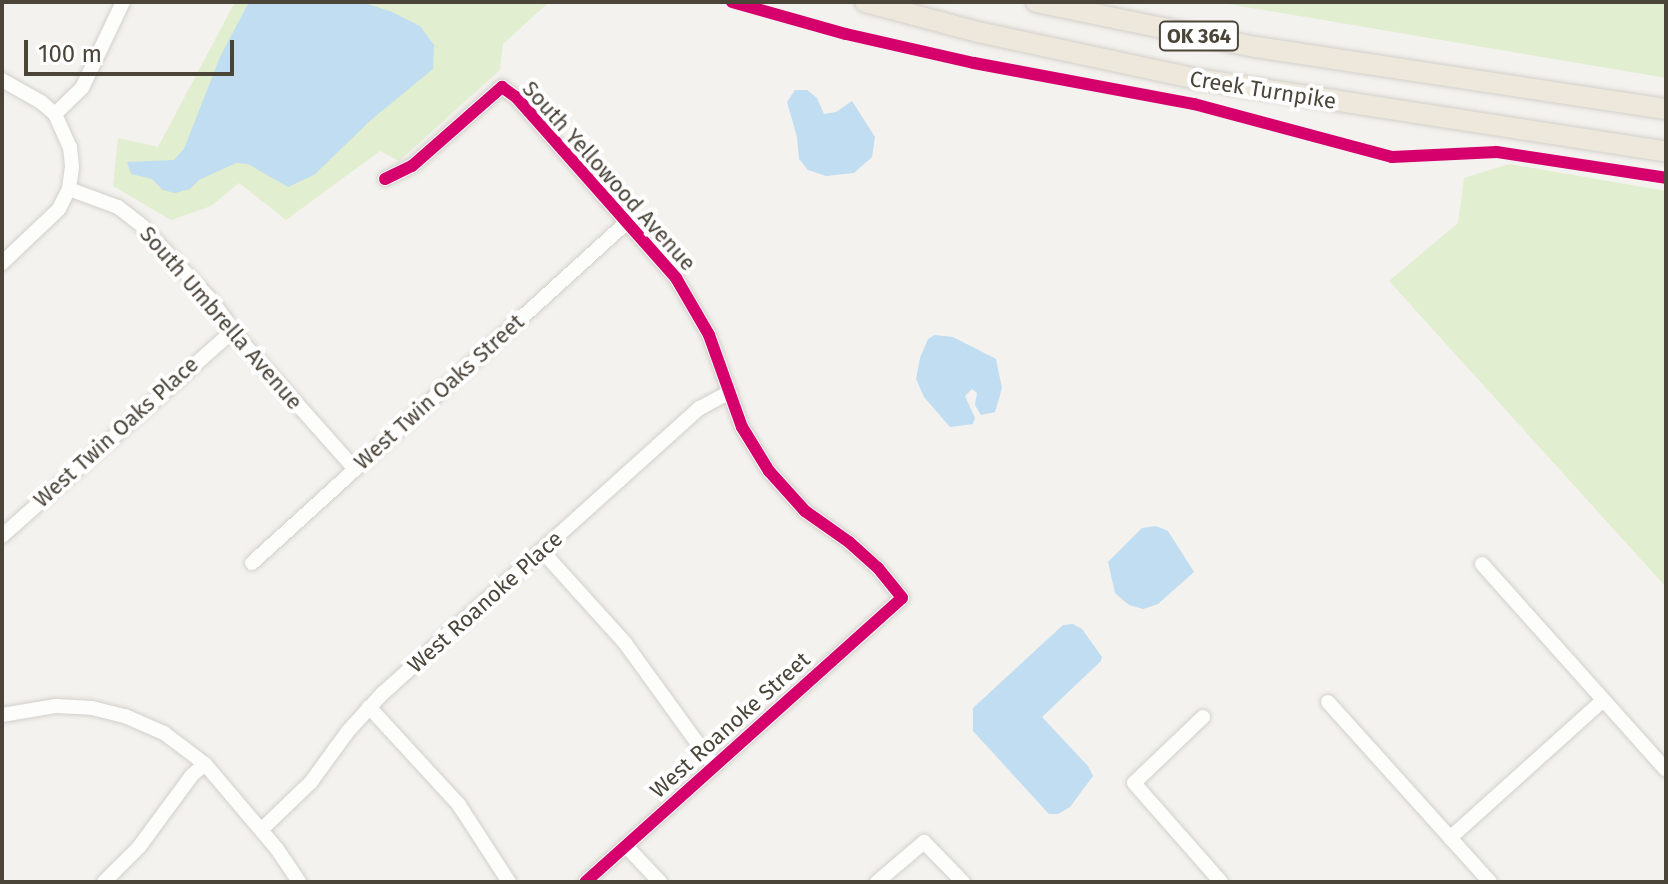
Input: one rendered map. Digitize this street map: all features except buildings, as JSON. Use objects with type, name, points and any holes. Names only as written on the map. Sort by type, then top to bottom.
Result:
[{"type":"highway","name":"Creek Turnpike","points":[[865,2],[1089,58],[1356,105],[1666,152]]},
{"type":"highway","name":"Creek Turnpike","points":[[1036,2],[1156,28],[1666,109]]},
{"type":"street","points":[[55,114],[82,88],[123,2]]},
{"type":"street","points":[[2,80],[41,102],[55,114],[70,147],[69,189],[47,223],[2,263]]},
{"type":"street","name":"South Yellowood Avenue","points":[[385,179],[412,166],[502,87],[516,97],[667,266],[693,305],[715,351],[728,393],[750,442],[778,482],[805,511],[849,542],[878,568],[902,598]]},
{"type":"street","name":"South Umbrella Avenue","points":[[69,189],[118,207],[135,219],[211,300],[233,331],[355,469]]},
{"type":"street","name":"West Twin Oaks Street","points":[[252,563],[627,222]]},
{"type":"street","name":"West Twin Oaks Place","points":[[2,536],[233,331]]},
{"type":"street","name":"West Roanoke Place","points":[[261,830],[311,782],[369,707],[700,408],[728,393]]},
{"type":"street","points":[[542,551],[625,643],[714,766]]},
{"type":"street","points":[[1482,564],[1666,770]]},
{"type":"street","name":"West Roanoke Street","points":[[586,882],[902,598]]},
{"type":"street","points":[[1450,838],[1603,700]]},
{"type":"street","points":[[1328,702],[1490,882]]},
{"type":"street","points":[[2,715],[56,706],[92,708],[140,722],[189,749],[261,830],[299,882]]},
{"type":"street","points":[[369,707],[459,805],[509,882]]},
{"type":"street","points":[[1203,717],[1134,783],[1221,882]]},
{"type":"street","points":[[104,882],[139,847],[182,787],[205,764]]},
{"type":"street","points":[[877,882],[924,842],[963,882]]},
{"type":"street","points":[[626,846],[660,882]]},
{"type":"green space","points":[[235,2],[549,2],[503,44],[500,70],[399,161],[380,151],[286,220],[239,183],[211,206],[171,220],[113,186],[118,138],[158,147]]},
{"type":"green space","points":[[1217,2],[1666,2],[1666,78],[1234,5]]},
{"type":"green space","points":[[1509,164],[1666,191],[1666,587],[1389,281],[1458,223],[1464,178]]},
{"type":"water","points":[[249,2],[362,2],[392,12],[420,26],[434,45],[433,69],[371,120],[314,175],[288,187],[248,164],[236,163],[199,180],[190,189],[175,193],[163,190],[152,179],[131,174],[127,162],[174,160],[184,149],[220,57]]},
{"type":"water","points":[[795,90],[807,90],[817,98],[824,114],[836,112],[852,101],[875,137],[872,157],[854,173],[826,176],[808,170],[799,159],[797,137],[787,102]]},
{"type":"water","points":[[935,335],[953,337],[996,359],[1002,388],[995,412],[981,415],[975,405],[977,393],[972,389],[965,396],[975,418],[973,424],[950,427],[924,397],[916,379],[928,339]]},
{"type":"water","points":[[1156,526],[1168,531],[1194,572],[1158,604],[1143,609],[1129,605],[1115,593],[1108,562],[1142,528]]},
{"type":"water","points":[[1073,624],[1082,629],[1102,657],[1101,661],[1042,717],[1088,766],[1093,776],[1070,807],[1058,814],[1049,814],[973,731],[973,708],[1063,625]]},
{"type":"cycle path","points":[[732,2],[846,34],[974,63],[1194,104],[1392,157],[1497,152],[1666,178]]},
{"type":"cycle path","points":[[385,179],[412,166],[502,87],[516,97],[676,278],[709,335],[742,427],[769,471],[805,511],[849,542],[878,568],[902,598],[586,882]]}]
